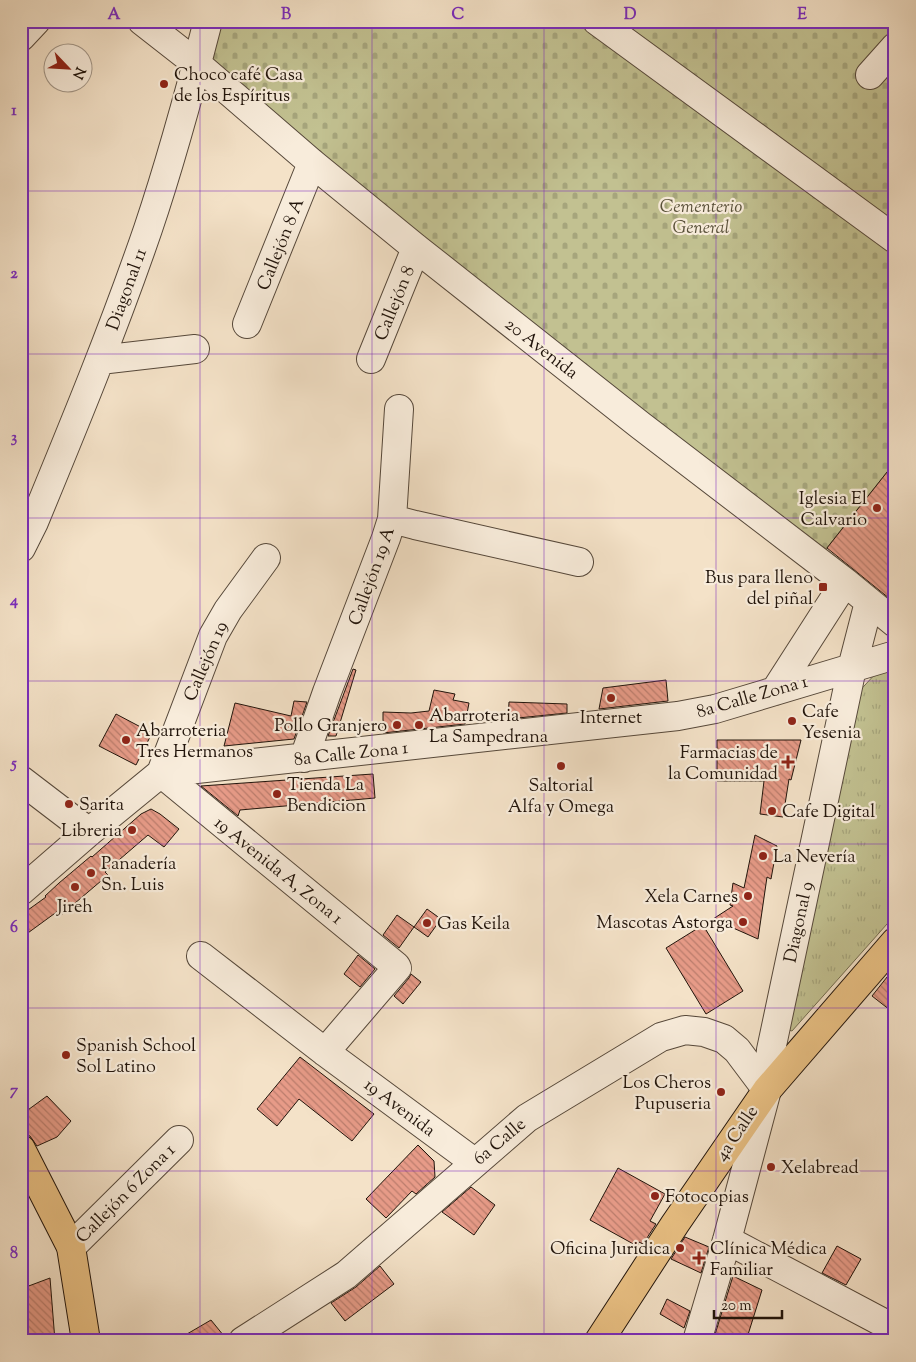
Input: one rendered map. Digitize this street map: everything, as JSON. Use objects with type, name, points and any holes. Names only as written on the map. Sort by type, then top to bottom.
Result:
[{"type":"main road","name":"4a Calle","points":[[599,1341],[675,1224],[766,1090],[895,942]]},
{"type":"main road","points":[[21,1149],[71,1246],[86,1341]]},
{"type":"street","points":[[21,37],[36,21]]},
{"type":"street","name":"20 Avenida","points":[[142,21],[197,64],[312,164],[416,248],[895,623]]},
{"type":"street","name":"Diagonal 11","points":[[21,548],[28,518],[100,360],[162,187],[174,150],[208,21]]},
{"type":"street","points":[[597,21],[895,239]]},
{"type":"street","points":[[870,75],[895,47]]},
{"type":"street","name":"Callejón 8 A","points":[[247,324],[312,164]]},
{"type":"street","name":"Callejón 8","points":[[371,358],[416,248]]},
{"type":"street","points":[[100,360],[195,349]]},
{"type":"street","points":[[392,519],[399,409]]},
{"type":"street","name":"Callejón 19 A","points":[[304,758],[392,519],[579,562]]},
{"type":"street","name":"Callejón 19","points":[[161,773],[213,636],[228,610],[266,558]]},
{"type":"street","points":[[775,691],[845,582]]},
{"type":"street","name":"Diagonal 9","points":[[697,1341],[727,1240],[766,1090],[771,1050],[852,668],[869,602]]},
{"type":"street","name":"8a Calle Zona 1","points":[[161,773],[678,716],[715,709],[895,655]]},
{"type":"street","points":[[21,890],[161,773]]},
{"type":"street","name":"19 Avenida A, Zona 1","points":[[161,773],[396,967],[325,1052]]},
{"type":"street","points":[[21,780],[89,832]]},
{"type":"street","name":"19 Avenida","points":[[201,956],[325,1052],[474,1162]]},
{"type":"street","name":"6a Calle","points":[[243,1341],[346,1275],[526,1118],[661,1037],[685,1030],[704,1032],[724,1039],[737,1050],[766,1090]]},
{"type":"street","name":"Callejón 6 Zona 1","points":[[71,1246],[179,1140]]},
{"type":"street","points":[[727,1240],[895,1329]]},
{"type":"green space","name":"Cementerio General","points":[[219,21],[895,21],[895,462],[822,554],[207,71]]},
{"type":"green space","points":[[895,669],[895,915],[792,1031],[778,1027],[853,698],[877,672]]},
{"type":"building","name":"Iglesia El Calvario","points":[[895,462],[895,603],[827,548]]},
{"type":"building","points":[[353,669],[356,670],[336,736],[328,736]]},
{"type":"building","points":[[666,680],[668,701],[599,709],[603,688]]},
{"type":"building","points":[[434,690],[455,694],[453,700],[469,703],[465,724],[383,733],[383,712],[411,713],[429,711]]},
{"type":"building","points":[[294,701],[307,702],[294,739],[224,746],[235,703],[291,716]]},
{"type":"building","points":[[509,702],[567,704],[567,713],[508,719]]},
{"type":"building","name":"Abarroteria Tres Hermanos","points":[[116,714],[152,733],[136,765],[99,746]]},
{"type":"building","points":[[717,740],[801,740],[791,780],[789,779],[783,817],[760,814],[764,781],[717,781]]},
{"type":"building","points":[[373,774],[375,798],[240,810],[238,816],[201,786]]},
{"type":"building","points":[[151,809],[179,829],[164,847],[148,835],[105,872],[108,875],[61,915],[58,911],[21,938],[21,915],[46,897],[59,883],[141,814]]},
{"type":"building","points":[[755,835],[777,846],[771,879],[767,877],[758,939],[713,919],[733,906],[730,905],[733,883],[744,888]]},
{"type":"building","name":"Gas Keila","points":[[427,909],[441,919],[428,937],[414,927]]},
{"type":"building","points":[[397,915],[414,927],[399,948],[383,935]]},
{"type":"building","points":[[703,925],[743,991],[706,1014],[666,948]]},
{"type":"building","points":[[358,955],[375,969],[360,987],[344,974]]},
{"type":"building","points":[[895,967],[895,1014],[872,996]]},
{"type":"building","points":[[411,974],[421,982],[403,1004],[394,996]]},
{"type":"building","points":[[300,1057],[374,1114],[352,1141],[299,1099],[277,1126],[257,1109]]},
{"type":"building","points":[[47,1096],[71,1121],[57,1137],[37,1146],[30,1136],[21,1133],[21,1115]]},
{"type":"building","points":[[418,1145],[434,1161],[435,1177],[416,1194],[412,1191],[386,1218],[366,1199]]},
{"type":"building","points":[[618,1168],[665,1194],[650,1221],[656,1224],[643,1244],[639,1242],[637,1246],[590,1220]]},
{"type":"building","points":[[471,1187],[495,1205],[474,1235],[442,1212]]},
{"type":"building","name":"Clínica Médica Familiar","points":[[685,1237],[709,1247],[701,1273],[671,1259]]},
{"type":"building","points":[[837,1246],[861,1259],[846,1285],[822,1273]]},
{"type":"building","points":[[380,1266],[394,1284],[345,1321],[331,1303],[356,1287]]},
{"type":"building","points":[[733,1276],[762,1290],[746,1341],[713,1341]]},
{"type":"building","points":[[50,1278],[55,1341],[29,1341],[26,1287]]},
{"type":"building","points":[[667,1299],[690,1311],[684,1328],[660,1314]]},
{"type":"building","points":[[211,1320],[228,1341],[175,1341]]},
{"type":"place","name":"Choco café Casa de los Espíritus","points":[[164,84]]},
{"type":"place","name":"Iglesia El Calvario","points":[[877,508]]},
{"type":"place","name":"Bus para lleno del piñal","points":[[823,587]]},
{"type":"place","name":"Internet","points":[[611,698]]},
{"type":"place","name":"Cafe Yesenia","points":[[792,721]]},
{"type":"place","name":"Pollo Granjero","points":[[397,725]]},
{"type":"place","name":"Abarroteria La Sampedrana","points":[[419,725]]},
{"type":"place","name":"Abarroteria Tres Hermanos","points":[[126,740]]},
{"type":"place","name":"Farmacias de la Comunidad","points":[[788,762]]},
{"type":"place","name":"Saltorial Alfa y Omega","points":[[561,766]]},
{"type":"place","name":"Tienda La Bendicion","points":[[277,794]]},
{"type":"place","name":"Sarita","points":[[69,804]]},
{"type":"place","name":"Cafe Digital","points":[[772,811]]},
{"type":"place","name":"Libreria","points":[[132,830]]},
{"type":"place","name":"La Nevería","points":[[763,856]]},
{"type":"place","name":"Panadería Sn. Luis","points":[[91,873]]},
{"type":"place","name":"Jireh","points":[[75,887]]},
{"type":"place","name":"Xela Carnes","points":[[748,896]]},
{"type":"place","name":"Mascotas Astorga","points":[[743,922]]},
{"type":"place","name":"Gas Keila","points":[[427,923]]},
{"type":"place","name":"Spanish School Sol Latino","points":[[66,1055]]},
{"type":"place","name":"Los Cheros Pupuseria","points":[[721,1092]]},
{"type":"place","name":"Xelabread","points":[[771,1167]]},
{"type":"place","name":"Fotocopias","points":[[655,1196]]},
{"type":"place","name":"Oficina Juridica","points":[[680,1248]]},
{"type":"place","name":"Clínica Médica Familiar","points":[[699,1258]]}]
